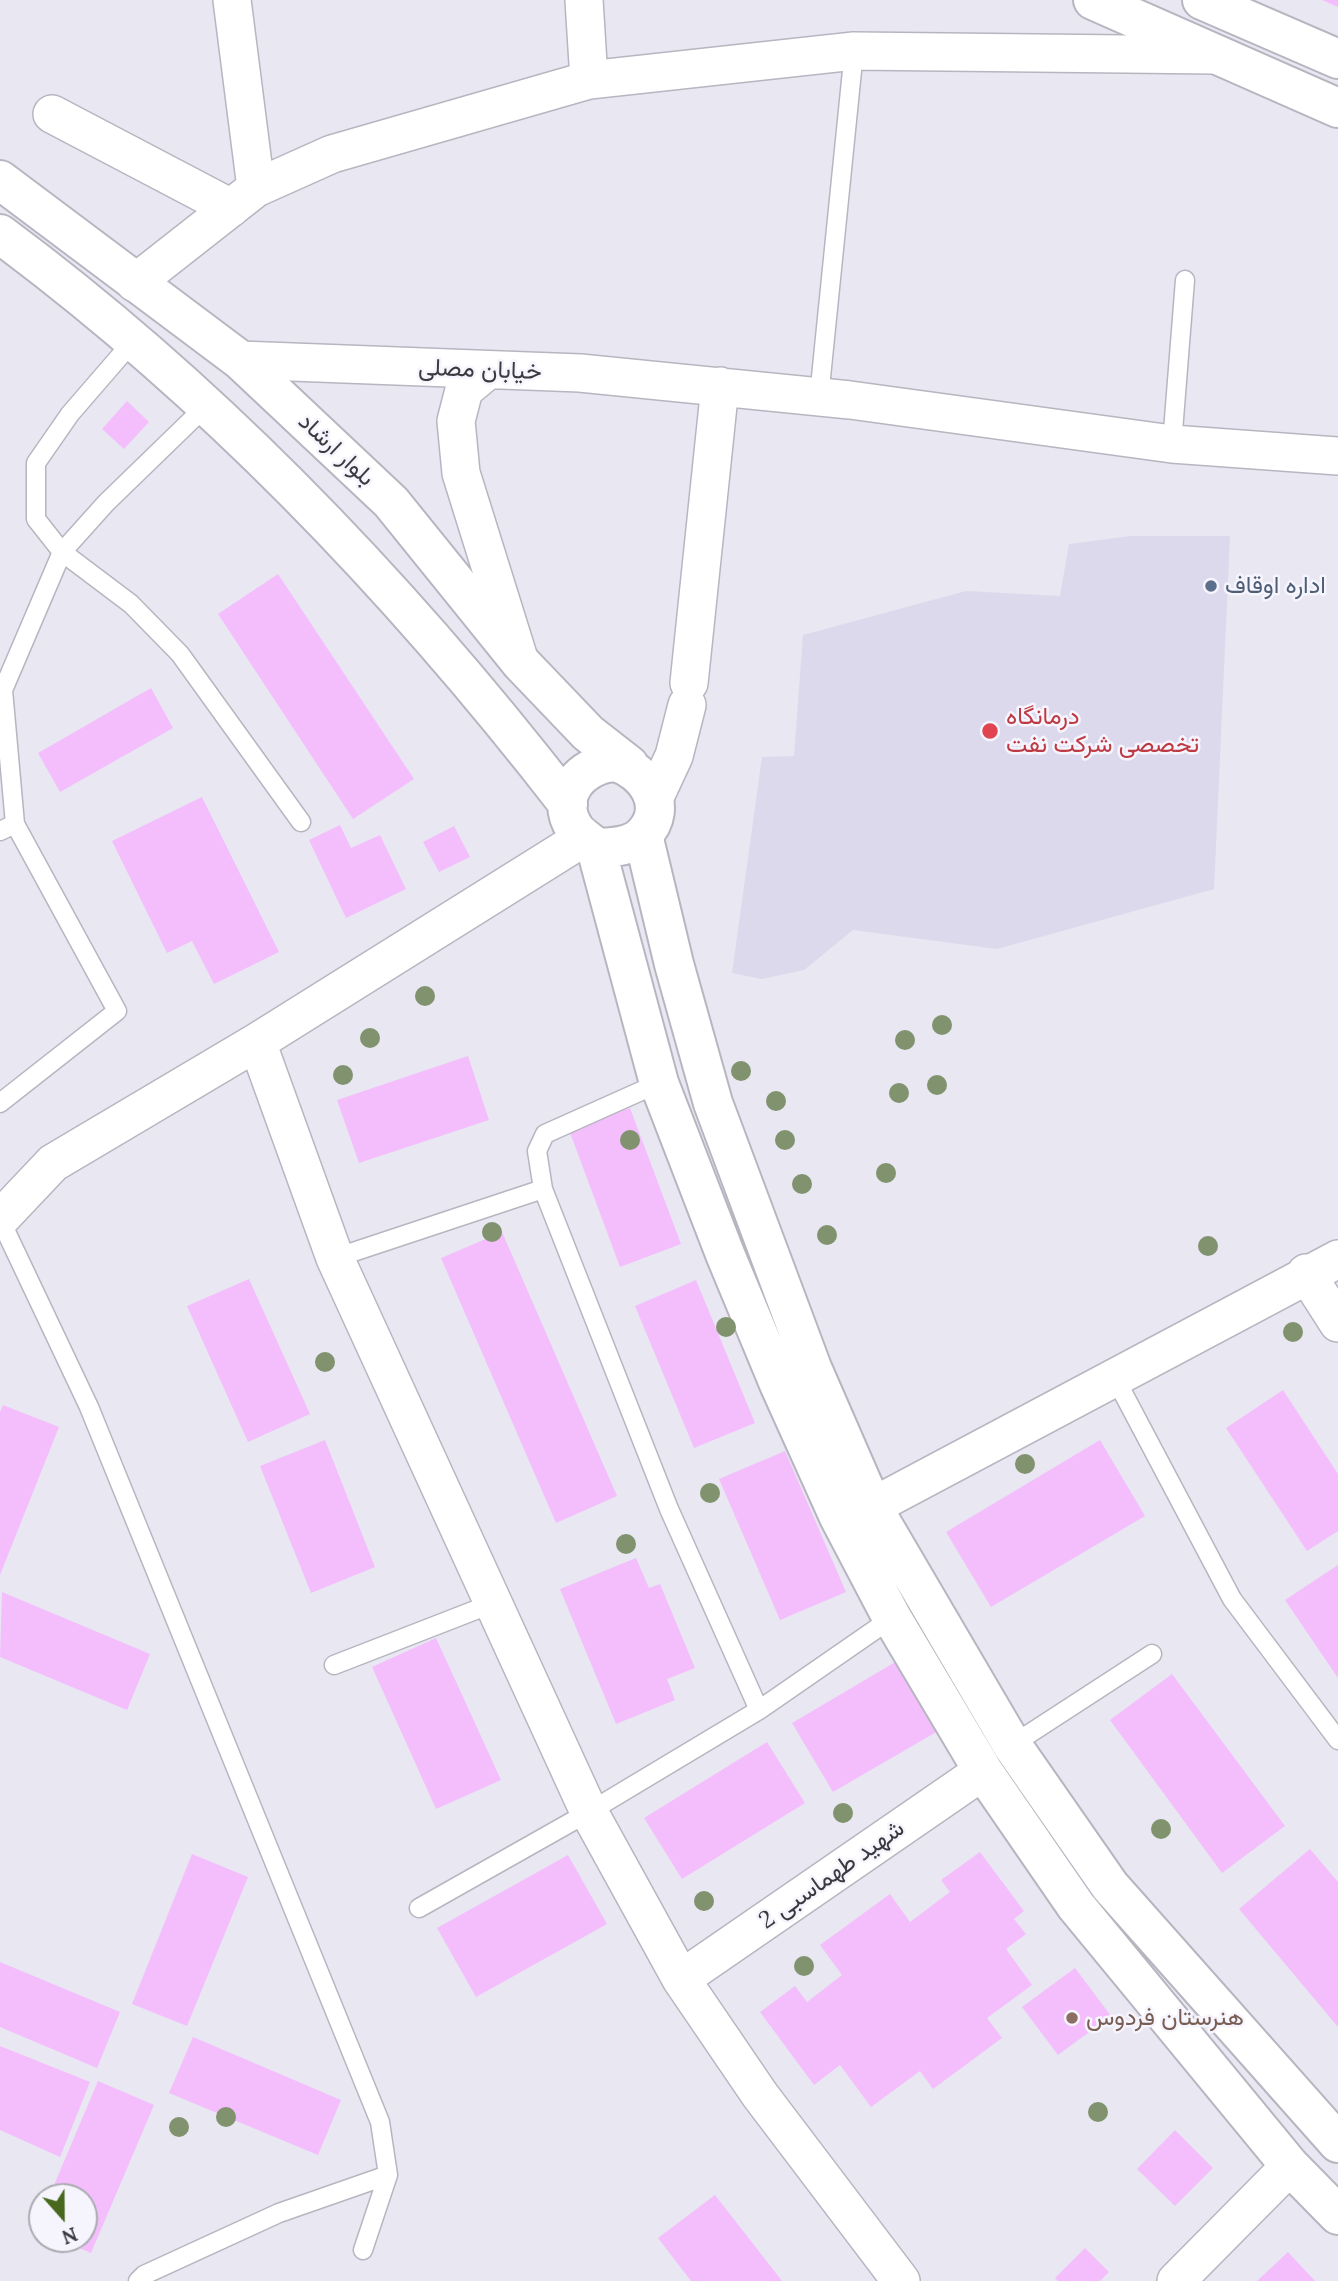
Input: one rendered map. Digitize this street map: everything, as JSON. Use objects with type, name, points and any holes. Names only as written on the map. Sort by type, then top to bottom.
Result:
[{"type":"main road","points":[[1093,0],[1338,108]]},
{"type":"main road","points":[[1202,0],[1252,10],[1338,59]]},
{"type":"main road","name":"بلوار ارشاد","points":[[0,180],[135,284],[240,360],[391,502],[521,663],[588,733],[629,765]]},
{"type":"main road","points":[[0,234],[148,352],[207,405],[402,602],[503,720],[582,830],[619,847],[643,835]]},
{"type":"main road","points":[[148,352],[198,330]]},
{"type":"main road","points":[[1338,2143],[1110,1886],[857,1515],[779,1384],[659,1083],[582,830],[577,778],[588,768],[601,763],[629,765],[641,774],[654,799],[653,812],[643,835],[674,964],[713,1103],[811,1368],[857,1515],[892,1618],[983,1771],[1076,1906],[1290,2166],[1338,2215]]},
{"type":"street","points":[[232,0],[243,198]]},
{"type":"street","points":[[584,0],[589,80]]},
{"type":"street","points":[[135,284],[243,198],[332,154],[589,80],[855,51],[1216,55]]},
{"type":"street","points":[[52,114],[243,198]]},
{"type":"street","name":"خیابان مصلی","points":[[240,360],[580,373],[819,397],[1171,444],[1338,456]]},
{"type":"street","points":[[488,370],[464,390],[456,421],[461,473],[521,663]]},
{"type":"street","points":[[654,799],[674,756],[688,694],[720,386]]},
{"type":"street","points":[[0,1219],[53,1163],[257,1042],[582,830]]},
{"type":"street","points":[[257,1042],[335,1258],[491,1604],[589,1812],[681,1979],[760,2095],[901,2281]]},
{"type":"street","points":[[857,1515],[1322,1266],[1338,1323]]},
{"type":"street","name":"شهید طهماسبی 2","points":[[681,1979],[983,1771]]},
{"type":"street","points":[[1176,2281],[1290,2166]]},
{"type":"lane","points":[[819,397],[855,51]]},
{"type":"lane","points":[[1171,444],[1185,280]]},
{"type":"lane","points":[[148,352],[70,414],[36,463],[36,519],[62,552],[131,604],[180,654],[301,822]]},
{"type":"lane","points":[[0,1102],[117,1011],[8,827],[3,690],[62,552],[106,503],[207,405]]},
{"type":"lane","points":[[659,1083],[545,1134],[537,1151],[544,1189],[668,1509],[759,1710]]},
{"type":"lane","points":[[335,1258],[544,1189]]},
{"type":"lane","points":[[0,1219],[89,1408],[380,2122],[388,2175],[363,2250]]},
{"type":"lane","points":[[1114,1376],[1232,1599],[1338,1740]]},
{"type":"lane","points":[[334,1665],[491,1604]]},
{"type":"lane","points":[[419,1908],[589,1812],[759,1710],[892,1618]]},
{"type":"lane","points":[[1012,1745],[1152,1654]]},
{"type":"lane","points":[[138,2281],[144,2275],[279,2213],[388,2175]]},
{"type":"shaded area","points":[[1131,536],[1230,536],[1214,889],[997,949],[853,930],[804,970],[762,979],[732,973],[762,757],[794,756],[803,635],[966,591],[1060,596],[1069,544]]},
{"type":"building","points":[[1322,0],[1338,0],[1338,7]]},
{"type":"building","points":[[127,401],[149,422],[124,449],[102,429]]},
{"type":"building","points":[[278,574],[414,779],[353,819],[218,614]]},
{"type":"building","points":[[151,688],[173,728],[60,792],[38,753]]},
{"type":"building","points":[[202,797],[279,952],[214,984],[192,941],[167,953],[112,841]]},
{"type":"building","points":[[340,825],[351,848],[380,835],[406,889],[346,918],[309,840]]},
{"type":"building","points":[[454,826],[470,857],[439,872],[423,842]]},
{"type":"building","points":[[468,1056],[489,1120],[359,1163],[337,1100]]},
{"type":"building","points":[[630,1108],[681,1244],[620,1267],[569,1130]]},
{"type":"building","points":[[502,1232],[617,1496],[556,1523],[441,1258]]},
{"type":"building","points":[[249,1279],[310,1414],[248,1442],[187,1306]]},
{"type":"building","points":[[696,1280],[755,1423],[694,1448],[635,1306]]},
{"type":"building","points":[[1283,1390],[1338,1474],[1338,1531],[1307,1551],[1226,1428]]},
{"type":"building","points":[[3,1405],[59,1427],[0,1575],[0,1412]]},
{"type":"building","points":[[325,1440],[375,1567],[311,1593],[260,1466]]},
{"type":"building","points":[[1100,1440],[1145,1516],[991,1607],[946,1532]]},
{"type":"building","points":[[785,1451],[846,1592],[780,1620],[719,1479]]},
{"type":"building","points":[[636,1558],[649,1588],[660,1584],[695,1668],[667,1679],[675,1700],[616,1724],[560,1589]]},
{"type":"building","points":[[1338,1565],[1338,1678],[1285,1600]]},
{"type":"building","points":[[2,1592],[150,1654],[127,1710],[0,1657]]},
{"type":"building","points":[[436,1638],[501,1780],[436,1809],[372,1667]]},
{"type":"building","points":[[897,1661],[938,1731],[833,1792],[792,1723]]},
{"type":"building","points":[[1172,1674],[1285,1826],[1222,1873],[1110,1720]]},
{"type":"building","points":[[767,1742],[805,1803],[682,1879],[644,1818]]},
{"type":"building","points":[[1310,1849],[1338,1882],[1338,2027],[1239,1909]]},
{"type":"building","points":[[980,1852],[1024,1911],[1014,1919],[1026,1934],[1006,1949],[1032,1985],[987,2018],[1002,2038],[933,2089],[920,2071],[871,2107],[840,2065],[814,2085],[760,2012],[795,1986],[807,2002],[842,1975],[820,1945],[890,1894],[910,1922],[950,1892],[941,1880]]},
{"type":"building","points":[[192,1854],[248,1877],[187,2026],[132,2004]]},
{"type":"building","points":[[568,1855],[607,1924],[476,1997],[437,1928]]},
{"type":"building","points":[[0,1962],[120,2012],[97,2068],[0,2027]]},
{"type":"building","points":[[1075,1968],[1111,2016],[1058,2055],[1022,2007]]},
{"type":"building","points":[[193,2037],[341,2100],[318,2155],[169,2093]]},
{"type":"building","points":[[0,2046],[90,2082],[60,2157],[0,2130]]},
{"type":"building","points":[[98,2081],[154,2105],[98,2237],[98,2183],[55,2183]]},
{"type":"building","points":[[1175,2130],[1213,2168],[1175,2206],[1137,2169]]},
{"type":"building","points":[[715,2195],[782,2281],[691,2281],[658,2238]]},
{"type":"building","points":[[1085,2248],[1109,2272],[1100,2281],[1058,2281],[1055,2278]]},
{"type":"building","points":[[1288,2252],[1315,2281],[1257,2281]]},
{"type":"place","name":"اداره اوقاف","points":[[1211,586]]},
{"type":"place","name":"درمانگاه تخصصی شرکت نفت","points":[[990,731]]},
{"type":"place","name":"هنرستان فردوس","points":[[1072,2018]]}]
